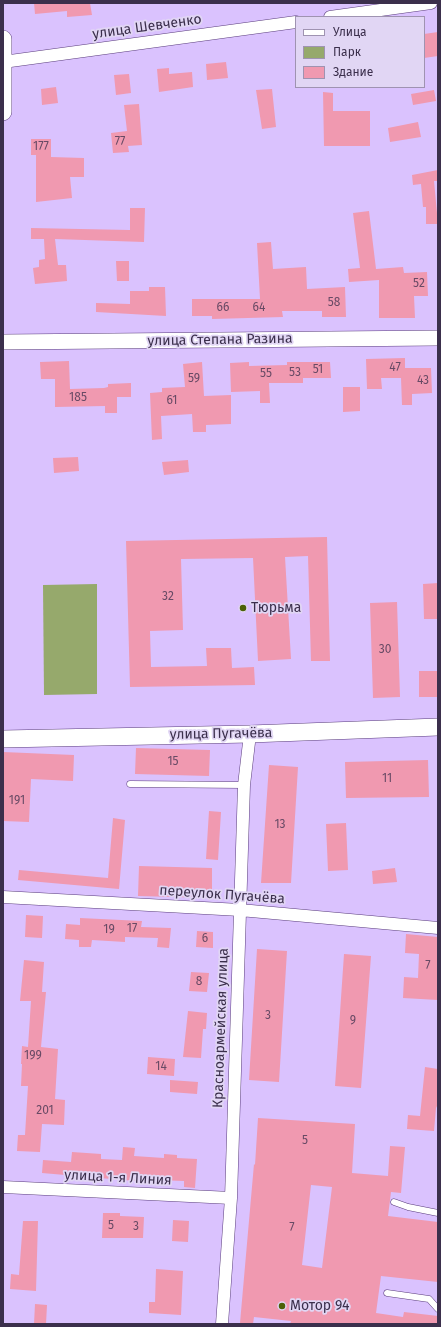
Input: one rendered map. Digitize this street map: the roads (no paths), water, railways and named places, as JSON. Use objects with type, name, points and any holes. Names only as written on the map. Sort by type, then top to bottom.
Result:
[{"type":"main road","points":[[3,39],[3,112]]},
{"type":"main road","name":"улица Пугачёва","points":[[3,739],[250,734],[438,727]]},
{"type":"street","points":[[337,16],[431,3]]},
{"type":"street","name":"улица Шевченко","points":[[4,62],[295,22]]},
{"type":"street","name":"улица Степана Разина","points":[[3,342],[438,338]]},
{"type":"street","name":"Красноармейская улица","points":[[222,1324],[231,1198],[244,784],[250,734]]},
{"type":"street","name":"переулок Пугачёва","points":[[3,897],[240,910],[438,928]]},
{"type":"street","name":"улица 1-я Линия","points":[[3,1187],[231,1198]]},
{"type":"lane","points":[[130,784],[244,784]]},
{"type":"lane","points":[[394,1202],[408,1207],[438,1213]]},
{"type":"lane","points":[[387,1293],[429,1299],[438,1309]]},
{"type":"place","name":"Тюрьма","points":[[243,608]]},
{"type":"place","name":"Мотор 94","points":[[282,1306]]}]
